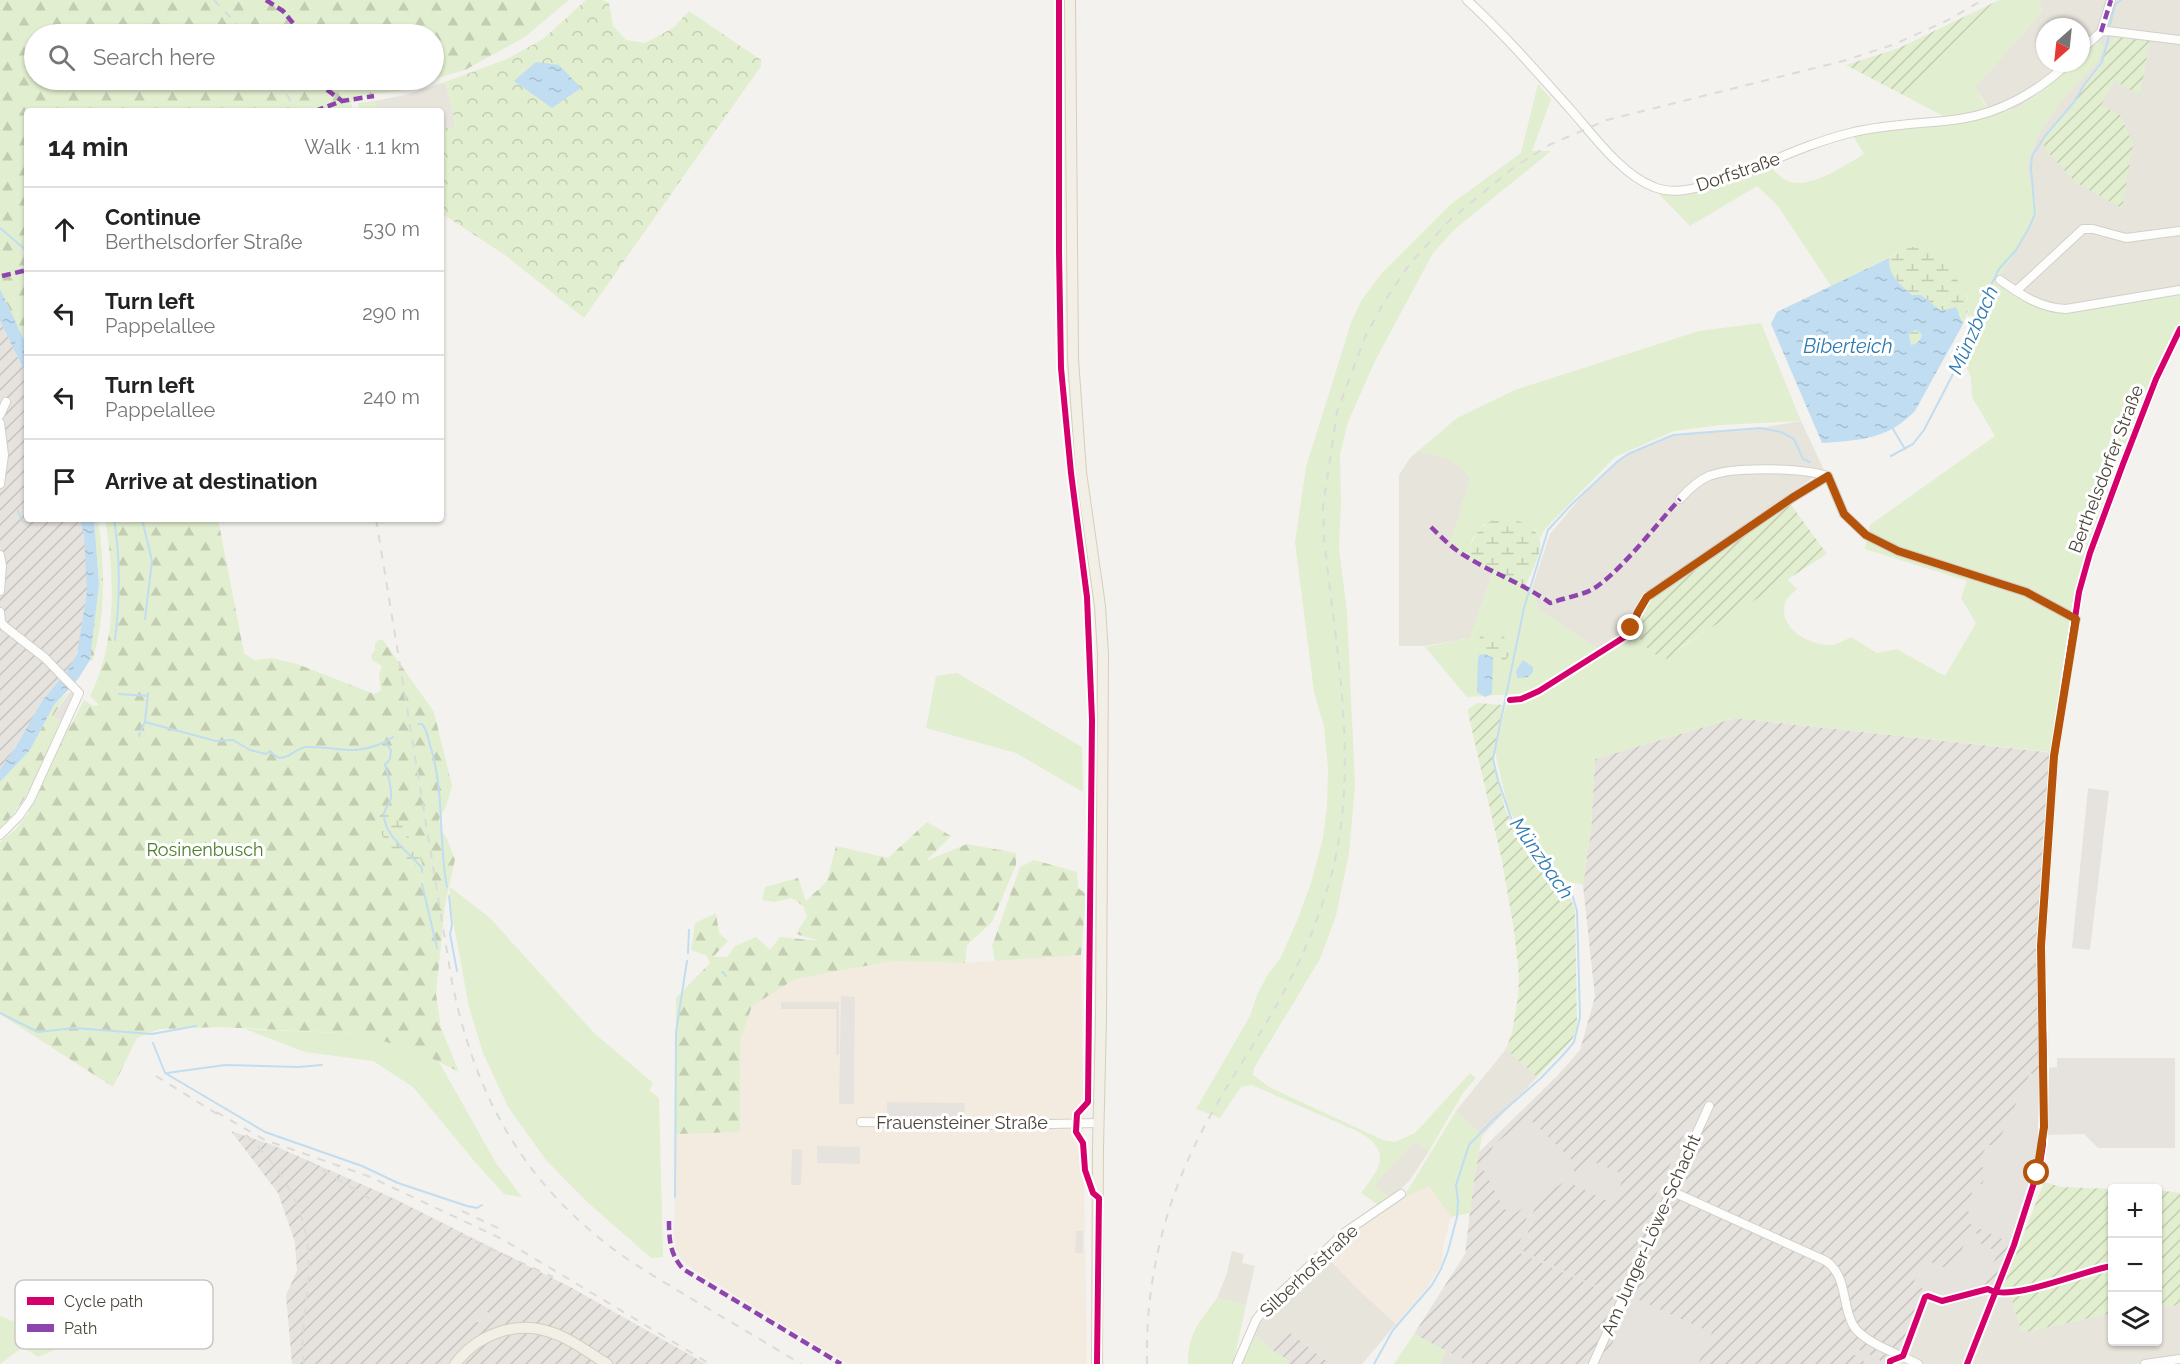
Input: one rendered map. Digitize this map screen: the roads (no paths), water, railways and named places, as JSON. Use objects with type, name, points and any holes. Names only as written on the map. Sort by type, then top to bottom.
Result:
[{"type":"main road","points":[[1070,0],[1073,359],[1081,472],[1100,606],[1102,654],[1098,1123],[1099,1363]]},
{"type":"main road","points":[[456,1364],[484,1338],[503,1330],[522,1328],[537,1328],[563,1337],[607,1364]]},
{"type":"street","name":"Dorfstraße","points":[[1467,0],[1499,29],[1611,155],[1644,183],[1661,190],[1691,190],[1708,185],[1850,133],[1893,125],[1975,116],[2033,92],[2057,72]]},
{"type":"street","points":[[2108,32],[2111,0]]},
{"type":"street","points":[[2090,44],[2108,32],[2180,40]]},
{"type":"street","points":[[2016,291],[2083,229],[2094,228],[2126,238],[2180,231]]},
{"type":"street","points":[[2000,280],[2040,305],[2066,309],[2180,290]]},
{"type":"street","name":"Berthelsdorfer Straße","points":[[1967,1364],[2014,1245],[2037,1173],[2043,1143],[2041,946],[2054,756],[2079,592],[2090,553],[2156,379],[2180,329]]},
{"type":"street","points":[[0,415],[6,402]]},
{"type":"street","points":[[0,423],[4,455],[0,484]]},
{"type":"street","points":[[1680,499],[1706,477],[1719,473],[1789,470],[1828,476]]},
{"type":"street","points":[[1828,476],[1844,514],[1866,535],[1898,551],[2026,592],[2076,619]]},
{"type":"street","points":[[1647,597],[1828,476]]},
{"type":"street","points":[[0,555],[0,591]]},
{"type":"street","points":[[0,612],[4,626],[43,657],[80,693],[30,800],[19,816],[0,834]]},
{"type":"street","name":"Am Junger-Löwe-Schacht","points":[[1593,1364],[1709,1106]]},
{"type":"street","name":"Frauensteiner Straße","points":[[861,1122],[998,1125],[1098,1123]]},
{"type":"street","points":[[1671,1191],[1826,1261],[1839,1273],[1853,1325],[1862,1336],[1901,1360],[1918,1364]]},
{"type":"street","name":"Silberhofstraße","points":[[1237,1364],[1256,1320],[1266,1307],[1344,1233],[1401,1194]]},
{"type":"street","points":[[2145,1364],[2180,1359]]},
{"type":"water","points":[[536,62],[559,65],[581,88],[552,108],[514,81]]},
{"type":"water","name":"Biberteich","points":[[1889,258],[1893,275],[1912,295],[1921,295],[1941,311],[1956,307],[1963,324],[1915,411],[1905,421],[1872,437],[1822,443],[1771,324],[1777,312]],"holes":[[[1915,330],[1921,333],[1919,341],[1911,345],[1909,334]]]},
{"type":"water","points":[[0,289],[24,340],[24,370],[0,321]]},
{"type":"water","points":[[81,522],[94,522],[99,584],[90,660],[78,679],[54,705],[30,750],[0,782],[0,769],[14,750],[42,701],[69,668],[77,654],[87,591],[84,536]]},
{"type":"water","points":[[1485,654],[1493,658],[1492,694],[1485,697],[1477,692],[1480,655]]},
{"type":"water","points":[[1523,660],[1533,667],[1533,672],[1528,677],[1517,678],[1516,671]]},
{"type":"waterway","name":"Münzbach","points":[[2110,25],[2115,5],[2121,0]]},
{"type":"waterway","name":"Münzbach","points":[[1891,456],[1913,444],[1924,430],[1967,347],[1999,269],[2016,250],[2030,226],[2035,214],[2032,156],[2102,62],[2109,36]]},
{"type":"waterway","points":[[0,228],[24,248]]},
{"type":"waterway","name":"Münzbach","points":[[1374,1364],[1393,1330],[1432,1285],[1441,1269],[1457,1217],[1456,1185],[1469,1145],[1564,1054],[1574,1042],[1580,1017],[1577,911],[1572,894],[1524,839],[1511,818],[1493,759],[1524,608],[1548,530],[1618,461],[1628,454],[1673,435],[1760,428],[1781,432],[1794,439],[1803,459],[1810,462]]},
{"type":"waterway","points":[[1893,429],[1905,449]]},
{"type":"waterway","points":[[18,511],[22,521]]},
{"type":"waterway","points":[[114,522],[119,580],[115,640]]},
{"type":"waterway","points":[[143,522],[152,561],[145,619]]},
{"type":"waterway","points":[[141,730],[145,722],[148,693]]},
{"type":"waterway","points":[[119,694],[148,696]]},
{"type":"waterway","points":[[145,722],[216,741],[233,740],[250,750],[266,754],[270,751],[281,758],[307,747],[354,750],[385,742],[391,750],[390,759],[385,765],[391,794],[384,813],[385,823],[398,844],[422,868],[422,872]]},
{"type":"waterway","points":[[418,724],[422,724],[426,731],[435,763],[447,887]]},
{"type":"waterway","points":[[385,742],[393,737]]},
{"type":"waterway","points":[[422,884],[437,948]]},
{"type":"waterway","points":[[449,896],[452,925],[450,934],[457,971]]},
{"type":"waterway","points":[[688,953],[689,930]]},
{"type":"waterway","points":[[675,1197],[676,1032],[687,961]]},
{"type":"waterway","points":[[0,1013],[38,1032],[74,1028],[152,1034],[196,1026]]},
{"type":"waterway","points":[[153,1043],[165,1073],[265,1132],[362,1166],[398,1183],[467,1206],[477,1208],[482,1205]]},
{"type":"waterway","points":[[167,1073],[225,1065],[298,1067],[322,1065]]},
{"type":"railway","points":[[214,0],[237,24]]},
{"type":"railway","points":[[1147,1364],[1147,1336],[1153,1279],[1173,1197],[1206,1123],[1299,963],[1323,903],[1337,850],[1343,806],[1345,761],[1340,671],[1324,538],[1323,506],[1337,412],[1365,337],[1383,304],[1411,262],[1451,219],[1513,168],[1549,145],[1607,120],[1843,61],[1895,44],[1946,21],[1983,0]]},
{"type":"railway","points":[[284,90],[294,108]]},
{"type":"railway","points":[[376,522],[452,982],[461,1022],[488,1095],[525,1160],[549,1190],[608,1245],[801,1364]]},
{"type":"railway","points":[[156,1076],[222,1117]]},
{"type":"railway","points":[[216,1112],[265,1140],[368,1176],[502,1239],[710,1364]]},
{"type":"railway","points":[[246,1135],[261,1150],[286,1183],[302,1219],[309,1260],[303,1333],[304,1364]]},
{"type":"railway","points":[[308,1161],[377,1203]]},
{"type":"railway","points":[[462,1211],[500,1229]]},
{"type":"railway","points":[[460,1235],[553,1277]]},
{"type":"park label","name":"Rosinenbusch","points":[[205,850]]}]
